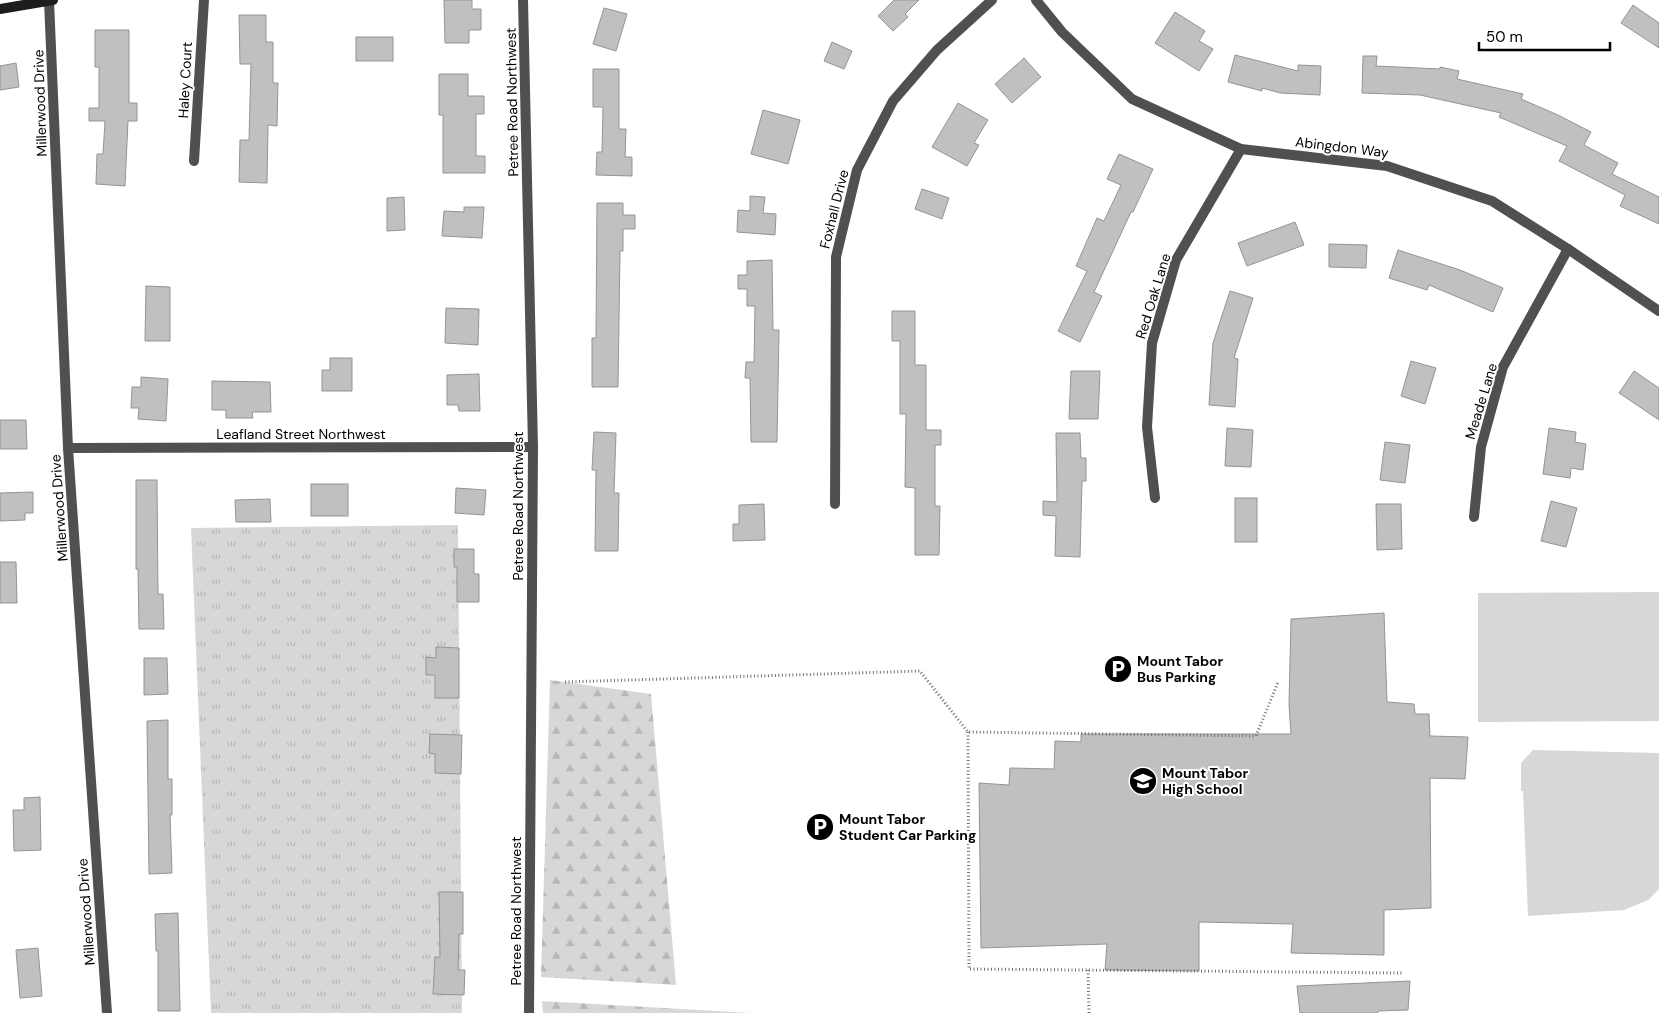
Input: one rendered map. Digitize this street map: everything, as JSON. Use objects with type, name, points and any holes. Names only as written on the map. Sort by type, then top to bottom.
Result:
[{"type":"main road","points":[[0,9],[53,0]]},
{"type":"street","name":"Haley Court","points":[[194,161],[204,0]]},
{"type":"street","name":"Petree Road Northwest","points":[[523,0],[533,447],[529,1013]]},
{"type":"street","name":"Foxhall Drive","points":[[835,504],[836,256],[857,170],[893,101],[937,50],[992,0]]},
{"type":"street","name":"Abingdon Way","points":[[1036,0],[1062,32],[1132,99],[1241,149],[1387,166],[1492,201],[1568,249],[1659,311]]},
{"type":"street","name":"Millerwood Drive","points":[[49,1],[68,448],[107,1013]]},
{"type":"street","name":"Red Oak Lane","points":[[1155,498],[1147,427],[1152,343],[1176,260],[1241,149]]},
{"type":"street","name":"Meade Lane","points":[[1474,516],[1481,447],[1504,367],[1568,249]]},
{"type":"street","name":"Leafland Street Northwest","points":[[68,448],[533,447]]},
{"type":"path","points":[[565,682],[920,671],[968,732],[969,968],[1403,974]]},
{"type":"path","points":[[968,732],[1256,736],[1278,682]]},
{"type":"path","points":[[1088,970],[1089,1013]]},
{"type":"green space","points":[[458,525],[462,1013],[211,1013],[191,528]]},
{"type":"green space","points":[[1659,592],[1659,721],[1478,722],[1478,593]]},
{"type":"green space","points":[[550,680],[651,694],[676,985],[541,977]]},
{"type":"green space","points":[[1533,750],[1659,753],[1659,889],[1648,900],[1624,910],[1528,916],[1521,763]]},
{"type":"green space","points":[[542,1001],[751,1013],[543,1013]]},
{"type":"building","points":[[444,0],[472,0],[472,9],[481,9],[481,30],[469,30],[469,43],[445,43]]},
{"type":"building","points":[[894,0],[919,0],[905,14],[908,17],[893,31],[878,16]]},
{"type":"building","points":[[1633,5],[1659,23],[1659,48],[1621,23]]},
{"type":"building","points":[[604,8],[627,14],[616,51],[593,44]]},
{"type":"building","points":[[1175,12],[1205,31],[1199,41],[1213,49],[1199,71],[1155,43]]},
{"type":"building","points":[[239,15],[266,15],[266,42],[273,42],[273,83],[278,83],[277,126],[268,125],[267,183],[239,182],[240,140],[249,140],[251,64],[240,64]]},
{"type":"building","points":[[95,30],[129,30],[129,103],[137,103],[137,121],[128,121],[125,186],[96,184],[97,154],[103,154],[105,121],[89,121],[89,108],[99,108],[99,67],[95,67]]},
{"type":"building","points":[[356,37],[393,37],[393,61],[356,61]]},
{"type":"building","points":[[832,42],[852,51],[844,69],[824,61]]},
{"type":"building","points":[[1235,55],[1298,71],[1298,65],[1321,66],[1320,95],[1280,93],[1262,88],[1262,91],[1228,82]]},
{"type":"building","points":[[1363,56],[1377,56],[1376,66],[1440,69],[1440,67],[1459,71],[1457,79],[1523,94],[1521,99],[1591,132],[1584,145],[1618,163],[1612,174],[1659,197],[1659,224],[1620,206],[1625,195],[1559,161],[1567,146],[1499,117],[1501,113],[1420,95],[1362,93]]},
{"type":"building","points":[[1024,58],[1041,77],[1012,103],[995,84]]},
{"type":"building","points":[[16,63],[19,87],[0,90],[0,66]]},
{"type":"building","points":[[593,69],[619,69],[619,129],[626,129],[625,157],[632,157],[632,176],[596,175],[597,152],[602,152],[603,107],[593,107]]},
{"type":"building","points":[[439,74],[468,74],[468,96],[484,96],[484,114],[476,114],[476,156],[485,156],[485,173],[443,173],[443,115],[439,115]]},
{"type":"building","points":[[958,103],[988,120],[974,143],[979,145],[967,166],[932,147]]},
{"type":"building","points":[[763,110],[800,120],[788,164],[751,154]]},
{"type":"building","points":[[1119,154],[1153,169],[1094,292],[1102,296],[1080,342],[1058,331],[1087,271],[1076,266],[1097,218],[1104,221],[1121,185],[1107,179]]},
{"type":"building","points":[[922,189],[949,198],[942,219],[915,209]]},
{"type":"building","points":[[750,196],[765,197],[763,213],[776,214],[775,235],[737,232],[738,210],[750,211]]},
{"type":"building","points":[[404,197],[405,230],[387,231],[387,198]]},
{"type":"building","points":[[597,203],[623,203],[623,215],[635,215],[635,229],[623,229],[623,251],[620,251],[618,387],[592,387],[592,338],[596,338]]},
{"type":"building","points":[[464,207],[484,207],[482,238],[442,236],[444,211],[464,212]]},
{"type":"building","points":[[1295,222],[1304,245],[1247,266],[1238,243]]},
{"type":"building","points":[[1329,244],[1367,245],[1366,268],[1329,267]]},
{"type":"building","points":[[1398,250],[1460,270],[1503,288],[1493,312],[1429,285],[1427,290],[1389,278]]},
{"type":"building","points":[[772,260],[773,330],[779,330],[777,442],[751,442],[750,378],[745,378],[746,362],[754,362],[755,306],[747,306],[747,289],[738,289],[738,275],[747,275],[747,261]]},
{"type":"building","points":[[146,286],[170,287],[170,341],[145,341]]},
{"type":"building","points":[[1230,291],[1253,298],[1234,358],[1238,359],[1235,407],[1209,405],[1213,343]]},
{"type":"building","points":[[446,308],[479,309],[478,345],[445,343]]},
{"type":"building","points":[[892,311],[915,311],[915,365],[926,365],[926,430],[941,430],[941,445],[935,445],[935,506],[940,506],[939,555],[915,555],[915,488],[905,487],[906,414],[900,414],[900,341],[892,341]]},
{"type":"building","points":[[330,358],[352,358],[352,391],[322,391],[322,370],[330,370]]},
{"type":"building","points":[[1411,361],[1436,368],[1425,404],[1401,396]]},
{"type":"building","points":[[1071,371],[1100,371],[1098,419],[1069,419]]},
{"type":"building","points":[[1634,371],[1659,388],[1659,420],[1619,393]]},
{"type":"building","points":[[479,374],[480,411],[459,411],[458,405],[447,405],[447,375]]},
{"type":"building","points":[[141,377],[168,379],[166,421],[138,419],[139,408],[131,408],[132,387],[141,387]]},
{"type":"building","points":[[212,381],[270,382],[271,412],[252,412],[253,418],[226,418],[226,410],[212,410]]},
{"type":"building","points":[[0,420],[26,420],[27,449],[0,449]]},
{"type":"building","points":[[1227,428],[1253,430],[1251,467],[1225,466]]},
{"type":"building","points":[[1549,428],[1576,432],[1575,442],[1586,444],[1583,470],[1571,468],[1570,478],[1543,474]]},
{"type":"building","points":[[594,432],[616,433],[614,493],[619,493],[618,551],[595,551],[596,470],[592,470]]},
{"type":"building","points":[[1056,433],[1080,433],[1081,458],[1086,458],[1086,481],[1082,481],[1080,557],[1055,556],[1056,516],[1043,515],[1043,501],[1057,502]]},
{"type":"building","points":[[1385,442],[1410,445],[1405,483],[1380,480]]},
{"type":"building","points":[[136,480],[157,480],[158,594],[163,594],[164,629],[139,629],[138,569],[136,569]]},
{"type":"building","points":[[311,484],[348,484],[348,516],[311,516]]},
{"type":"building","points":[[456,488],[486,490],[484,515],[455,513]]},
{"type":"building","points":[[33,492],[33,513],[25,513],[25,520],[0,521],[0,493]]},
{"type":"building","points":[[1235,498],[1257,498],[1257,542],[1235,542]]},
{"type":"building","points":[[270,499],[271,522],[236,522],[235,500]]},
{"type":"building","points":[[1551,501],[1577,508],[1566,547],[1541,541]]},
{"type":"building","points":[[764,504],[765,540],[733,541],[733,524],[739,524],[739,505]]},
{"type":"building","points":[[1376,504],[1401,504],[1402,549],[1377,550]]},
{"type":"building","points":[[454,549],[474,549],[474,574],[479,574],[479,602],[457,602],[457,567],[454,567]]},
{"type":"building","points":[[0,562],[16,562],[17,603],[0,603]]},
{"type":"building","points":[[1384,613],[1387,702],[1414,704],[1415,714],[1429,714],[1430,736],[1468,737],[1465,779],[1430,778],[1431,908],[1384,910],[1384,955],[1291,953],[1293,924],[1199,922],[1199,971],[1105,970],[1107,944],[981,948],[979,783],[1009,785],[1010,768],[1054,769],[1055,741],[1081,742],[1081,734],[1291,734],[1289,704],[1291,619]]},
{"type":"building","points":[[436,647],[459,648],[459,698],[435,698],[435,675],[426,675],[426,657],[436,658]]},
{"type":"building","points":[[144,658],[167,658],[168,694],[144,695]]},
{"type":"building","points":[[168,720],[168,779],[172,779],[172,815],[170,815],[172,873],[149,874],[147,721]]},
{"type":"building","points":[[430,734],[462,735],[461,774],[435,773],[435,754],[429,753]]},
{"type":"building","points":[[40,797],[41,850],[14,851],[13,810],[24,810],[24,798]]},
{"type":"building","points":[[439,892],[463,892],[463,934],[459,934],[458,970],[465,970],[464,995],[433,994],[435,957],[440,957]]},
{"type":"building","points":[[178,913],[180,1011],[158,1011],[158,951],[156,951],[155,914]]},
{"type":"building","points":[[38,948],[42,996],[20,998],[16,950]]},
{"type":"building","points":[[1410,981],[1408,1010],[1378,1011],[1378,1013],[1300,1013],[1297,986]]},
{"type":"place","name":"Mount Tabor Bus Parking","points":[[1118,669]]},
{"type":"place","name":"Mount Tabor High School","points":[[1143,781]]},
{"type":"place","name":"Mount Tabor Student Car Parking","points":[[820,827]]}]
